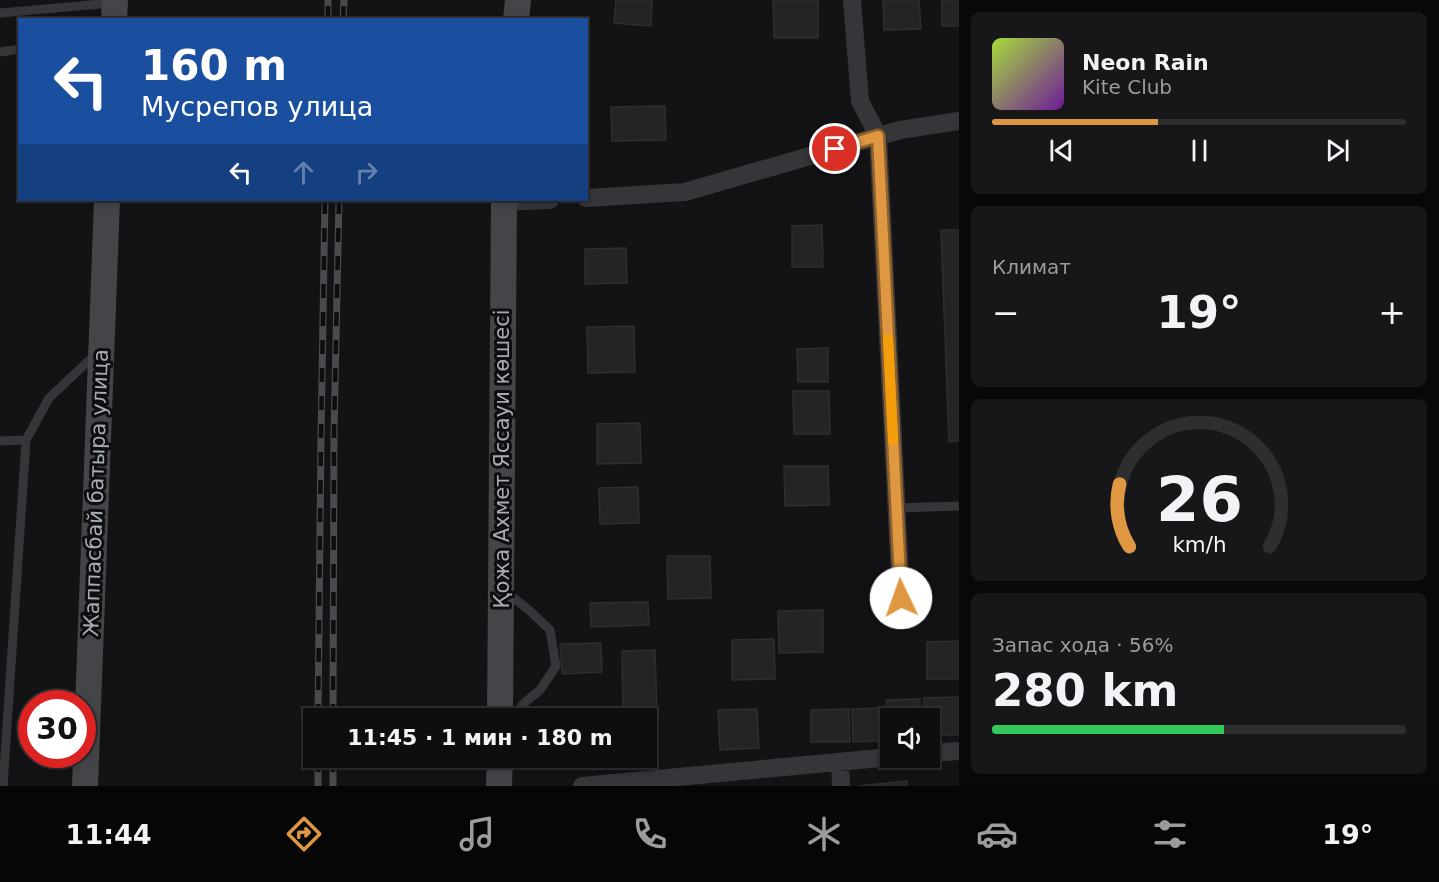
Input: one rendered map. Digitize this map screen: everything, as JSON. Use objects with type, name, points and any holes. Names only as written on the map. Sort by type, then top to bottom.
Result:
[{"type":"main road","points":[[516,18],[518,0]]},
{"type":"main road","name":"Жаппасбай батыра улица","points":[[84,786],[107,201]]},
{"type":"main road","name":"Қожа Ахмет Яссауи көшесі","points":[[500,708],[504,201]]},
{"type":"main road","points":[[499,786],[500,768]]},
{"type":"street","points":[[852,0],[860,101],[878,136],[901,598]]},
{"type":"street","points":[[588,198],[685,192],[900,130],[959,120]]},
{"type":"street","points":[[940,752],[959,751]]},
{"type":"street","points":[[582,786],[880,758]]},
{"type":"street","points":[[840,762],[841,786]]},
{"type":"lane","points":[[0,13],[114,8]]},
{"type":"lane","points":[[0,52],[18,49]]},
{"type":"lane","points":[[3,786],[26,440],[49,398],[101,350]]},
{"type":"lane","points":[[0,441],[26,440]]},
{"type":"lane","points":[[896,508],[959,506]]},
{"type":"lane","points":[[501,588],[550,630],[556,666],[540,690],[520,708]]},
{"type":"building","points":[[616,0],[652,0],[651,26],[614,23]]},
{"type":"building","points":[[773,0],[818,0],[818,38],[774,38]]},
{"type":"building","points":[[883,0],[919,0],[921,29],[884,30]]},
{"type":"building","points":[[942,0],[959,0],[959,26],[942,26]]},
{"type":"building","points":[[665,106],[666,140],[612,141],[611,107]]},
{"type":"building","points":[[822,225],[823,267],[792,267],[792,226]]},
{"type":"building","points":[[941,230],[959,230],[959,441],[949,442]]},
{"type":"building","points":[[941,230],[959,230],[959,441],[949,442]]},
{"type":"building","points":[[626,248],[627,283],[585,284],[585,249]]},
{"type":"building","points":[[634,326],[635,372],[588,373],[587,327]]},
{"type":"building","points":[[828,348],[828,382],[798,382],[797,349]]},
{"type":"building","points":[[793,391],[829,391],[830,434],[794,434]]},
{"type":"building","points":[[640,423],[641,463],[597,464],[597,424]]},
{"type":"building","points":[[784,466],[828,466],[829,505],[785,506]]},
{"type":"building","points":[[638,487],[639,523],[600,524],[599,488]]},
{"type":"building","points":[[667,556],[710,556],[711,598],[668,599]]},
{"type":"building","points":[[648,602],[649,625],[591,627],[590,603]]},
{"type":"building","points":[[823,610],[823,652],[779,653],[778,611]]},
{"type":"building","points":[[774,639],[775,679],[732,680],[732,640]]},
{"type":"building","points":[[959,641],[959,679],[927,679],[927,642]]},
{"type":"building","points":[[601,643],[602,672],[562,674],[560,644]]},
{"type":"building","points":[[655,650],[657,708],[623,708],[622,651]]},
{"type":"building","points":[[959,697],[959,735],[940,735],[940,708],[924,708],[924,698]]},
{"type":"building","points":[[920,699],[920,708],[886,708],[886,700]]},
{"type":"building","points":[[880,708],[880,741],[853,742],[852,709]]},
{"type":"building","points":[[757,709],[759,748],[720,750],[718,710]]},
{"type":"building","points":[[849,709],[850,742],[811,742],[811,710]]},
{"type":"building","points":[[907,781],[907,786],[858,786]]},
{"type":"railway","points":[[328,0],[328,18]]},
{"type":"railway","points":[[343,18],[344,0]]},
{"type":"railway","points":[[318,708],[325,201]]},
{"type":"railway","points":[[333,708],[334,434],[339,201]]},
{"type":"railway","points":[[318,768],[318,786]]},
{"type":"railway","points":[[333,768],[333,786]]},
{"type":"slow traffic","points":[[888,339],[893,440]]},
{"type":"route","points":[[835,149],[878,136],[901,598]]}]
